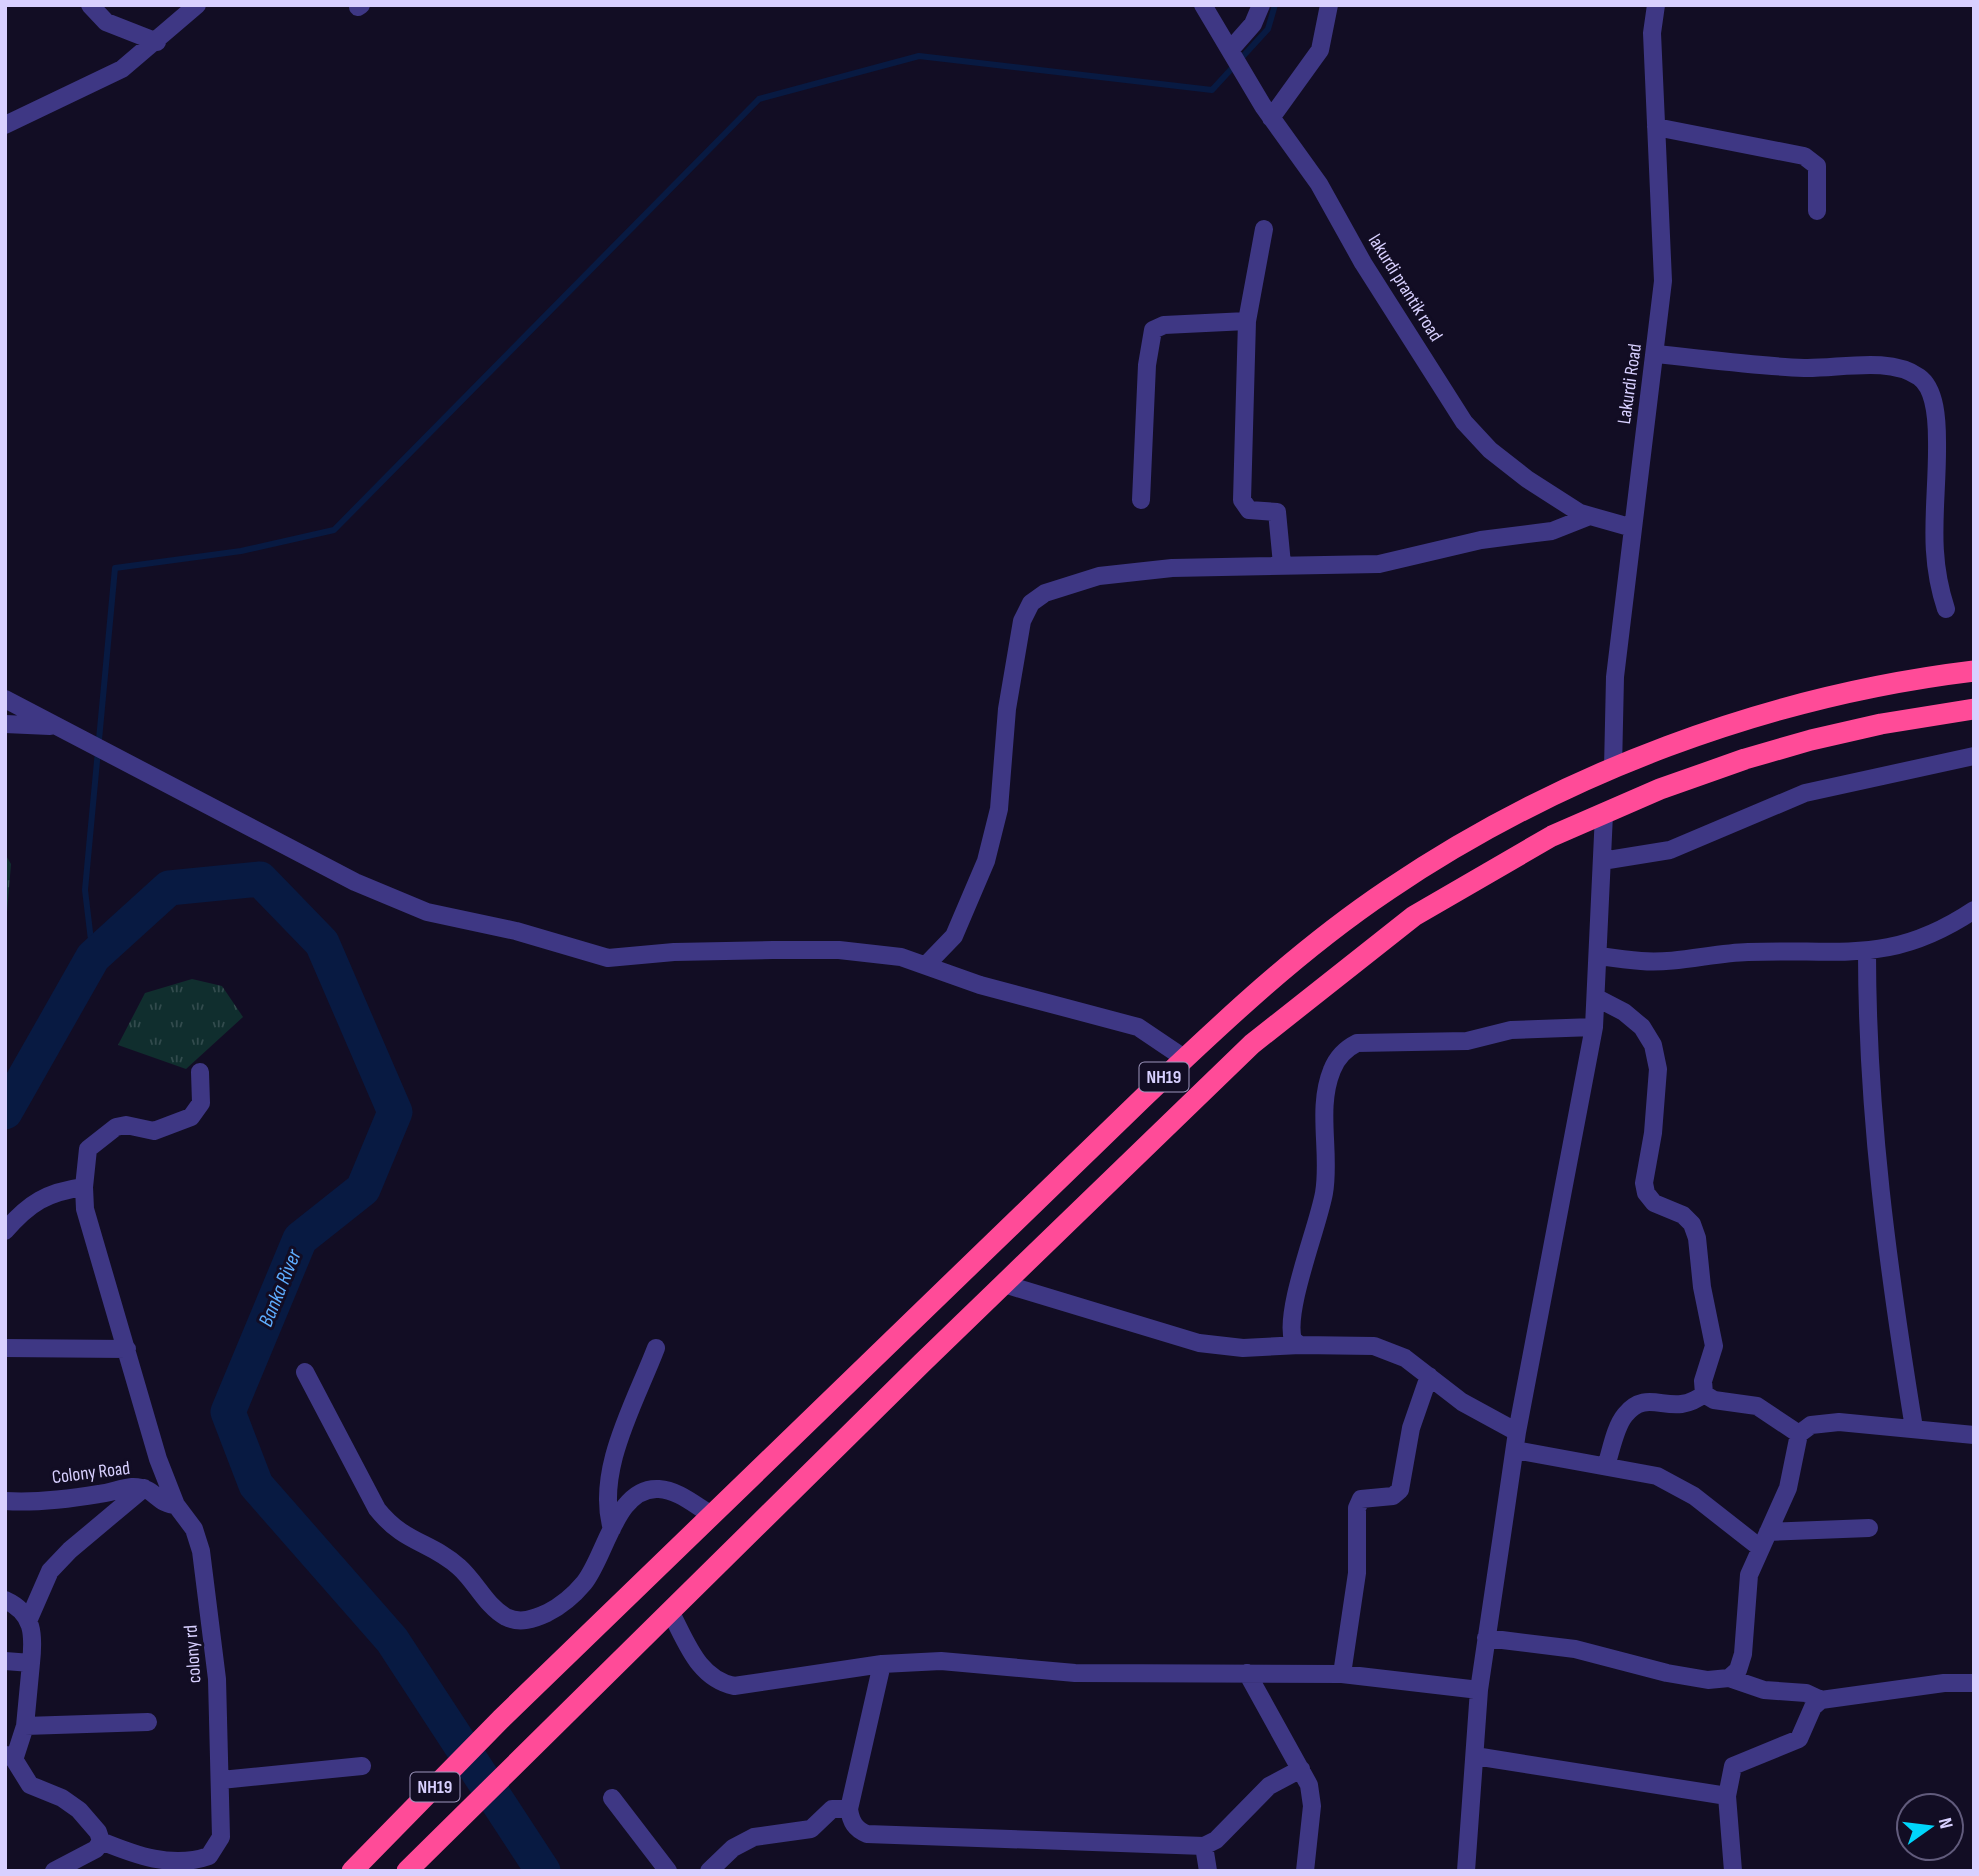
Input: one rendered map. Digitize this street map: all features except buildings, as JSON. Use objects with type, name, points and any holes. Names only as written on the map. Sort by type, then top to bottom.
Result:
[{"type":"highway","name":"NH19","points":[[352,1871],[501,1719],[1184,1058],[1260,990],[1388,890],[1475,837],[1613,769],[1670,746],[1791,707],[1855,691],[1974,671]]},
{"type":"highway","name":"NH19","points":[[407,1871],[1252,1044],[1414,916],[1552,836],[1745,759],[1881,724],[1974,709]]},
{"type":"street","points":[[90,5],[106,22],[157,42]]},
{"type":"street","points":[[5,125],[104,79],[141,57],[197,5]]},
{"type":"street","name":"lakurdi prantik road","points":[[1203,5],[1271,118],[1319,184],[1363,263],[1464,422],[1490,450],[1527,479],[1580,513],[1633,528]]},
{"type":"street","points":[[1233,53],[1253,24],[1261,5]]},
{"type":"street","points":[[1271,118],[1320,50],[1329,5]]},
{"type":"street","name":"Lakurdi Road","points":[[1613,769],[1615,677],[1664,281],[1651,33],[1656,5]]},
{"type":"street","points":[[1656,127],[1804,156],[1817,166],[1817,211]]},
{"type":"street","points":[[1264,229],[1247,321],[1242,500],[1249,510],[1273,509],[1277,512],[1282,564]]},
{"type":"street","points":[[1141,500],[1147,365],[1153,330],[1164,325],[1247,321]]},
{"type":"street","points":[[1656,354],[1804,368],[1891,366],[1919,376],[1932,394],[1936,429],[1934,556],[1946,610]]},
{"type":"street","points":[[927,964],[954,936],[986,861],[999,809],[1007,709],[1020,634],[1031,603],[1045,593],[1100,576],[1172,568],[1379,564],[1481,540],[1552,531],[1590,516]]},
{"type":"street","points":[[5,699],[355,881],[427,912],[516,931],[608,958],[674,952],[839,950],[901,957],[980,985],[1138,1027],[1184,1058]]},
{"type":"street","points":[[5,724],[57,727]]},
{"type":"street","points":[[1602,861],[1670,850],[1805,793],[1974,756]]},
{"type":"street","points":[[1466,1871],[1479,1690],[1517,1432],[1594,1027],[1604,814]]},
{"type":"street","points":[[1599,956],[1643,962],[1748,952],[1867,952],[1899,947],[1934,933],[1974,910]]},
{"type":"street","points":[[1867,952],[1867,1035],[1874,1149],[1889,1275],[1914,1428]]},
{"type":"street","points":[[1597,998],[1624,1012],[1642,1027],[1653,1045],[1658,1069],[1653,1133],[1644,1183],[1646,1193],[1654,1203],[1683,1215],[1692,1224],[1697,1238],[1702,1287],[1714,1346],[1703,1381],[1704,1394]]},
{"type":"street","points":[[1300,1345],[1292,1335],[1296,1301],[1325,1191],[1324,1111],[1332,1070],[1345,1049],[1357,1044],[1467,1041],[1511,1030],[1594,1027]]},
{"type":"street","name":"colony rd","points":[[101,1840],[156,1860],[199,1860],[216,1850],[221,1837],[217,1679],[208,1587],[194,1529],[176,1505],[158,1459],[85,1209],[83,1187],[88,1149],[105,1133],[126,1125],[154,1131],[197,1111],[201,1103],[200,1072]]},
{"type":"street","points":[[5,1231],[25,1207],[62,1191],[83,1187]]},
{"type":"street","points":[[1004,1284],[1199,1343],[1232,1348],[1374,1346],[1405,1358],[1462,1402],[1517,1432]]},
{"type":"street","points":[[5,1348],[127,1349]]},
{"type":"street","points":[[612,1529],[607,1511],[609,1471],[656,1348]]},
{"type":"street","points":[[305,1372],[377,1509],[393,1528],[411,1541],[440,1553],[459,1567],[492,1605],[508,1618],[523,1621],[559,1607],[584,1583],[628,1501],[642,1491],[659,1489],[674,1493],[712,1515]]},
{"type":"street","points":[[1342,1674],[1357,1573],[1357,1508],[1361,1499],[1393,1496],[1400,1490],[1411,1429],[1429,1376]]},
{"type":"street","points":[[1704,1394],[1714,1399],[1757,1406],[1798,1434]]},
{"type":"street","points":[[1606,1466],[1623,1416],[1637,1404],[1647,1401],[1679,1407],[1694,1402],[1704,1394]]},
{"type":"street","points":[[1729,1678],[1738,1670],[1743,1654],[1749,1575],[1788,1488],[1798,1434],[1811,1425],[1839,1422],[1974,1435]]},
{"type":"street","points":[[1515,1450],[1657,1476],[1676,1484],[1764,1540],[1869,1528]]},
{"type":"street","points":[[29,1619],[50,1571],[70,1549],[144,1488]]},
{"type":"street","name":"Colony Road","points":[[5,1501],[23,1502],[144,1488],[154,1492],[168,1505],[176,1505]]},
{"type":"street","points":[[5,1600],[17,1606],[29,1619],[34,1636],[25,1727],[10,1757],[30,1785],[62,1798],[79,1810],[98,1832],[101,1840],[96,1849],[54,1871]]},
{"type":"street","points":[[671,1613],[702,1669],[716,1682],[734,1686],[882,1664],[941,1661],[1074,1673],[1342,1674],[1479,1690]]},
{"type":"street","points":[[1486,1638],[1575,1649],[1667,1674],[1708,1680],[1729,1678],[1764,1690],[1806,1693],[1821,1700],[1934,1684],[1974,1684]]},
{"type":"street","points":[[5,1661],[31,1663]]},
{"type":"street","points":[[882,1664],[849,1809],[851,1820],[858,1830],[867,1834],[1204,1846],[1216,1840],[1269,1786],[1301,1769]]},
{"type":"street","points":[[1247,1673],[1309,1785],[1312,1806],[1305,1871]]},
{"type":"street","points":[[1733,1871],[1727,1796],[1733,1766],[1799,1739],[1814,1707],[1821,1700]]},
{"type":"street","points":[[25,1727],[148,1722]]},
{"type":"street","points":[[1475,1756],[1727,1796]]},
{"type":"street","points":[[221,1780],[362,1766]]},
{"type":"street","points":[[612,1798],[667,1871]]},
{"type":"street","points":[[709,1871],[733,1848],[754,1837],[811,1829],[832,1809],[849,1809]]},
{"type":"street","points":[[1204,1846],[1208,1871]]},
{"type":"green space","points":[[5,854],[11,864],[5,936]]},
{"type":"green space","points":[[192,979],[222,986],[243,1017],[186,1069],[118,1045],[145,993]]},
{"type":"waterway","points":[[93,957],[85,890],[115,568],[241,551],[334,530],[759,99],[919,56],[1212,90],[1268,29],[1275,5]]},
{"type":"waterway","name":"Banka River","points":[[5,1112],[93,957],[169,888],[260,879],[322,943],[395,1112],[363,1189],[300,1239],[228,1412],[256,1485],[392,1640],[543,1871]]}]
